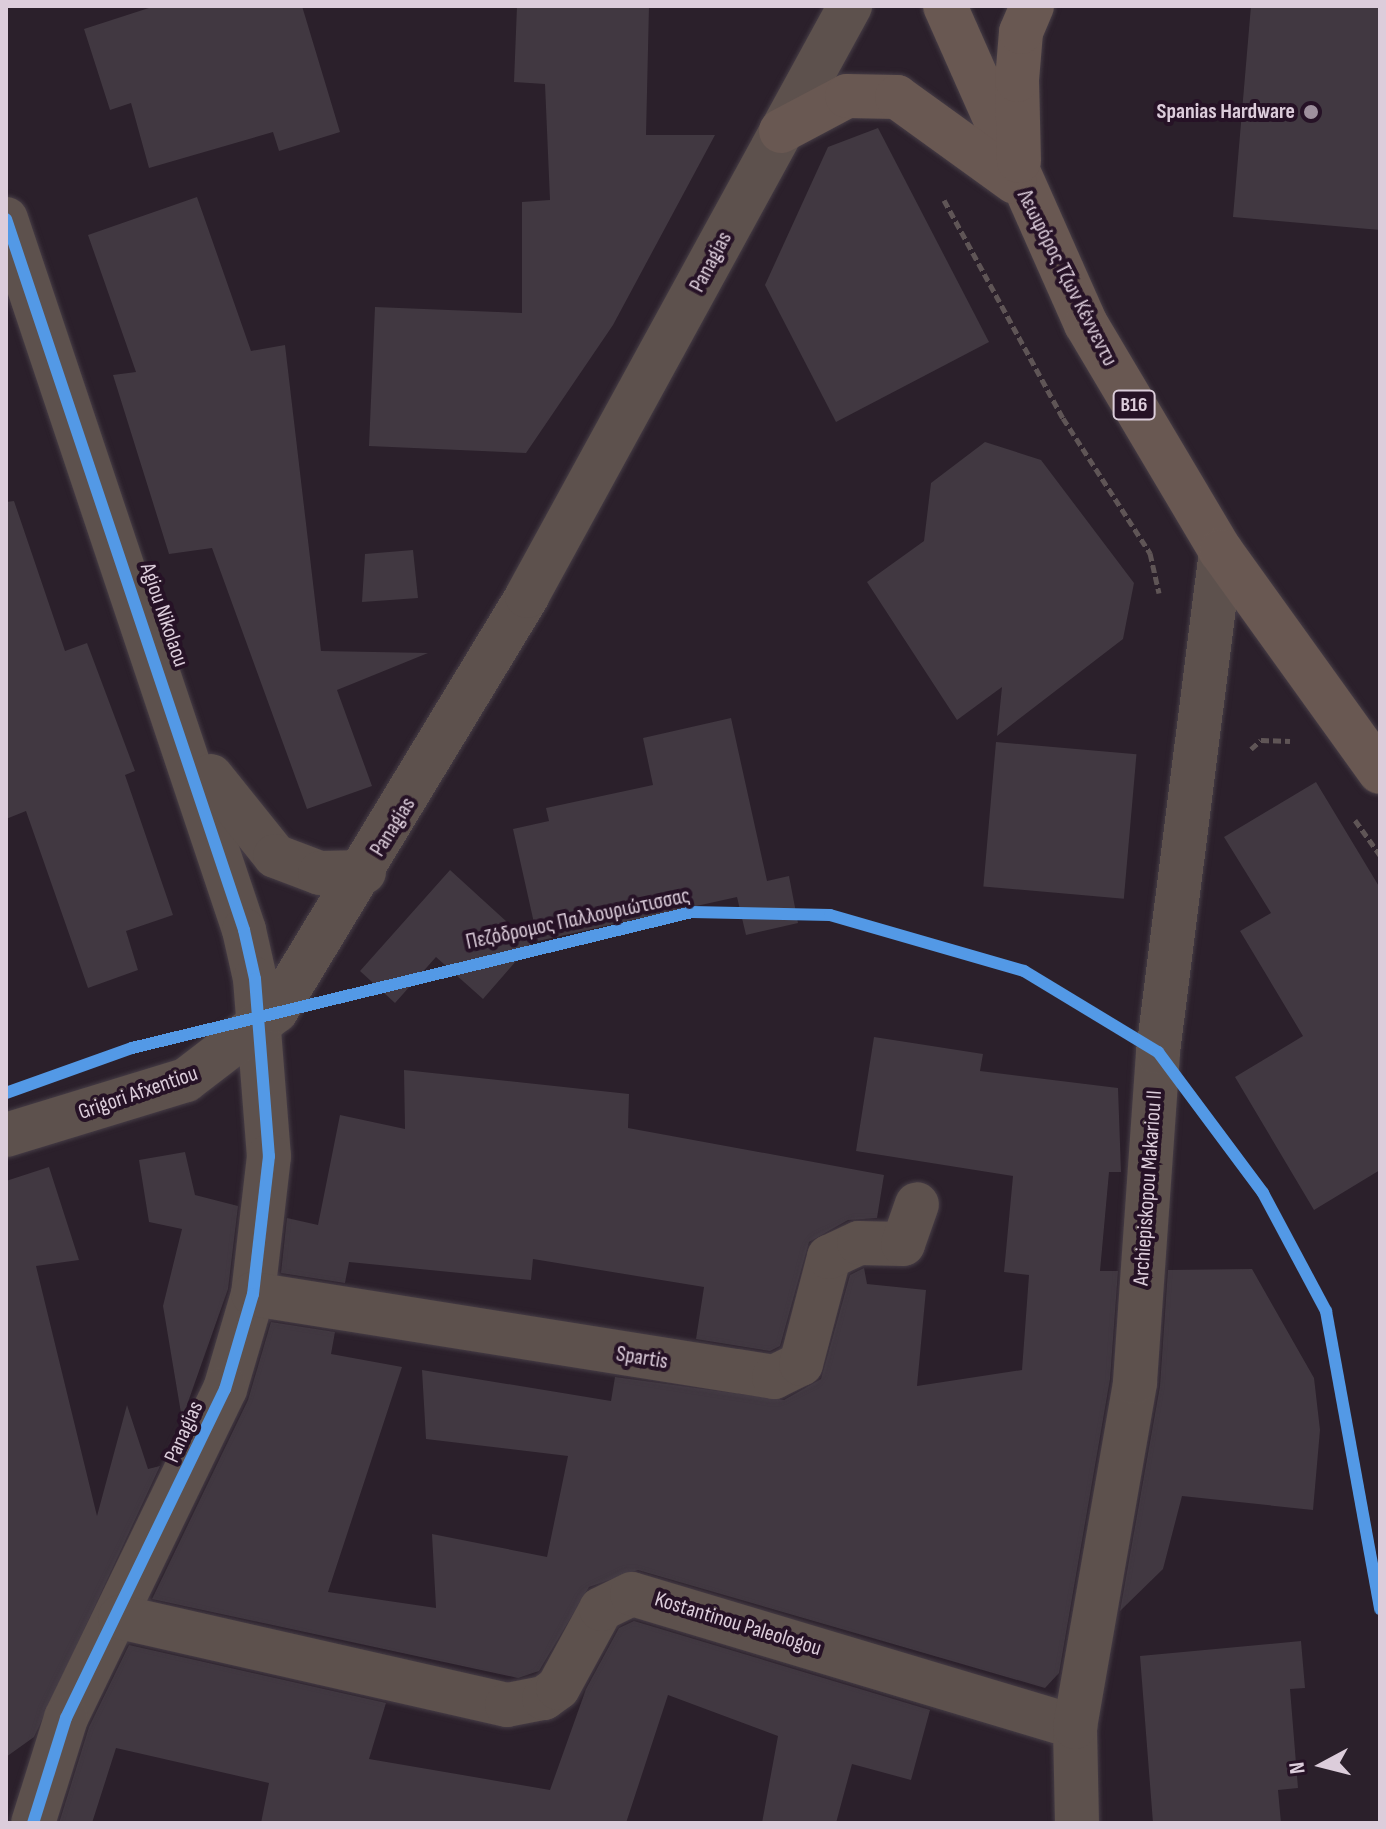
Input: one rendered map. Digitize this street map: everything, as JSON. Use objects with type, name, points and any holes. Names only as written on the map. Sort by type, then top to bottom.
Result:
[{"type":"main road","name":"Λεωφόρος Τζων Κέννεντυ","points":[[945,6],[1020,186],[1086,324],[1221,551],[1380,772]]},
{"type":"main road","points":[[1020,186],[1017,80],[1021,32],[1032,6]]},
{"type":"main road","points":[[781,131],[847,96],[897,97],[1020,186]]},
{"type":"street","name":"Panagias","points":[[33,1823],[66,1718],[120,1617],[225,1389],[253,1294],[269,1156],[259,1030],[364,872],[625,426],[850,6]]},
{"type":"street","name":"Agiou Nikolaou","points":[[6,219],[173,703],[244,930],[259,1030]]},
{"type":"street","name":"Archiepiskopou Makariou II","points":[[1077,1823],[1075,1727],[1135,1382],[1158,1052],[1221,551]]},
{"type":"street","name":"Agiou Nikolaou","points":[[173,703],[230,809],[275,856],[320,873],[364,872]]},
{"type":"street","name":"Grigori Afxentiou","points":[[6,1135],[186,1080],[259,1030]]},
{"type":"street","name":"Spartis","points":[[253,1294],[774,1377],[801,1364],[829,1257],[859,1243],[903,1244],[917,1204]]},
{"type":"street","name":"Kostantinou Paleologou","points":[[120,1617],[507,1705],[544,1698],[558,1688],[601,1609],[632,1594],[1075,1727]]},
{"type":"path","points":[[942,196],[1063,418],[1150,553],[1163,606]]},
{"type":"path","points":[[1240,759],[1261,740],[1298,741]]},
{"type":"path","points":[[1353,817],[1380,855]]},
{"type":"building","points":[[155,6],[302,6],[340,132],[279,151],[273,132],[149,168],[131,103],[110,110],[84,29]]},
{"type":"building","points":[[517,6],[649,6],[646,135],[715,135],[613,325],[526,453],[369,446],[375,307],[522,313],[522,202],[550,200],[545,84],[514,82]]},
{"type":"building","name":"Spanias Hardware","points":[[1251,6],[1380,6],[1380,230],[1233,217]]},
{"type":"building","points":[[878,128],[989,342],[836,422],[765,285],[828,147]]},
{"type":"building","points":[[197,197],[251,351],[285,345],[321,651],[428,653],[337,690],[372,786],[307,809],[212,548],[169,554],[113,375],[136,372],[88,235]]},
{"type":"building","points":[[985,442],[1041,460],[1134,583],[1123,639],[997,736],[1002,687],[957,720],[867,582],[924,541],[931,483]]},
{"type":"building","points":[[14,501],[65,651],[87,643],[135,771],[125,775],[173,915],[126,931],[138,970],[88,988],[26,811],[6,819],[6,502]]},
{"type":"building","points":[[413,550],[418,598],[362,602],[365,554]]},
{"type":"building","points":[[731,718],[767,881],[789,876],[798,923],[746,935],[737,897],[538,941],[513,829],[549,821],[546,808],[653,785],[643,738]]},
{"type":"building","points":[[996,742],[1136,754],[1124,899],[983,886]]},
{"type":"building","points":[[1316,782],[1380,888],[1380,1170],[1314,1210],[1235,1077],[1303,1036],[1240,931],[1271,913],[1224,837]]},
{"type":"building","points":[[450,870],[531,944],[483,999],[436,957],[395,1003],[360,971]]},
{"type":"building","points":[[874,1037],[983,1054],[980,1071],[1118,1088],[1121,1172],[1109,1172],[1100,1271],[1118,1271],[1110,1379],[1059,1673],[1045,1688],[638,1570],[589,1587],[539,1671],[518,1678],[152,1599],[248,1400],[271,1322],[335,1332],[331,1354],[402,1367],[328,1592],[436,1608],[432,1534],[547,1557],[568,1456],[426,1439],[422,1370],[611,1401],[615,1377],[784,1400],[821,1379],[850,1275],[864,1268],[867,1284],[926,1290],[917,1386],[1022,1370],[1029,1275],[1004,1272],[1013,1176],[856,1151]]},
{"type":"building","points":[[404,1070],[629,1094],[628,1128],[884,1175],[877,1218],[848,1220],[809,1242],[780,1346],[770,1351],[696,1339],[704,1287],[533,1259],[531,1280],[349,1262],[345,1283],[281,1273],[287,1218],[318,1225],[340,1115],[405,1129]]},
{"type":"building","points":[[185,1152],[195,1195],[238,1206],[228,1289],[182,1419],[163,1306],[182,1229],[149,1222],[139,1160]]},
{"type":"building","points":[[49,1167],[79,1260],[36,1266],[97,1516],[127,1405],[148,1469],[160,1466],[34,1737],[6,1757],[6,1181]]},
{"type":"building","points":[[1252,1269],[1314,1378],[1320,1430],[1313,1510],[1182,1496],[1163,1569],[1120,1611],[1160,1386],[1168,1270]]},
{"type":"building","points":[[634,1621],[930,1710],[911,1780],[852,1764],[836,1823],[762,1823],[778,1736],[668,1695],[626,1823],[261,1823],[269,1783],[116,1748],[92,1823],[59,1823],[89,1727],[129,1645],[386,1703],[369,1759],[550,1790],[586,1689],[619,1628]]},
{"type":"building","points":[[1301,1641],[1305,1688],[1290,1689],[1298,1788],[1278,1790],[1281,1823],[1153,1823],[1140,1656]]},
{"type":"cycle path","points":[[6,219],[244,930],[255,979],[269,1156],[253,1294],[225,1389],[66,1718],[33,1823]]},
{"type":"cycle path","name":"Πεζόδρομος Παλλουριώτισσας","points":[[6,1093],[132,1048],[692,912],[830,915],[1024,971],[1158,1052],[1263,1193],[1326,1311],[1380,1609]]},
{"type":"place","name":"Spanias Hardware","points":[[1311,112]]}]
